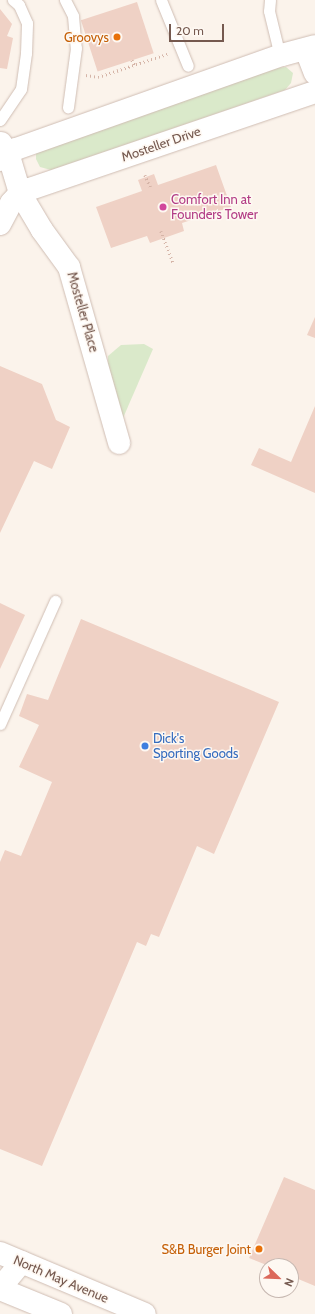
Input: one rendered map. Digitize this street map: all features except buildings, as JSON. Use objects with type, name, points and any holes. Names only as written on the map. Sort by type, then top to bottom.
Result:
[{"type":"street","points":[[3,152],[280,56],[310,48],[315,73]]},
{"type":"street","name":"Mosteller Drive","points":[[15,198],[315,92]]},
{"type":"street","name":"Mosteller Place","points":[[3,152],[15,198],[42,230],[69,267],[119,443]]},
{"type":"street","points":[[0,184],[15,198],[0,224]]},
{"type":"street","name":"North May Avenue","points":[[0,1253],[145,1314]]},
{"type":"street","points":[[22,1262],[0,1288],[60,1314]]},
{"type":"lane","points":[[0,120],[21,89],[26,53],[27,23],[19,5],[13,0]]},
{"type":"lane","points":[[67,0],[75,28],[76,48],[68,107]]},
{"type":"lane","points":[[160,0],[188,66]]},
{"type":"lane","points":[[270,0],[268,10],[280,56]]},
{"type":"lane","points":[[0,724],[55,601]]},
{"type":"path","points":[[73,73],[98,77],[181,49]]},
{"type":"path","points":[[132,60],[135,65]]},
{"type":"path","points":[[145,175],[150,188]]},
{"type":"path","points":[[161,231],[173,263]]},
{"type":"green space","points":[[286,67],[293,73],[291,83],[285,90],[51,170],[40,167],[36,159],[36,153],[275,68]]},
{"type":"green space","points":[[144,344],[153,349],[123,418],[108,367],[108,356],[121,345]]},
{"type":"place","name":"Groovys","points":[[117,37]]},
{"type":"place","name":"Comfort Inn at Founders Tower","points":[[163,207]]},
{"type":"place","name":"Dick's Sporting Goods","points":[[145,746]]},
{"type":"place","name":"S&B Burger Joint","points":[[259,1249]]}]
